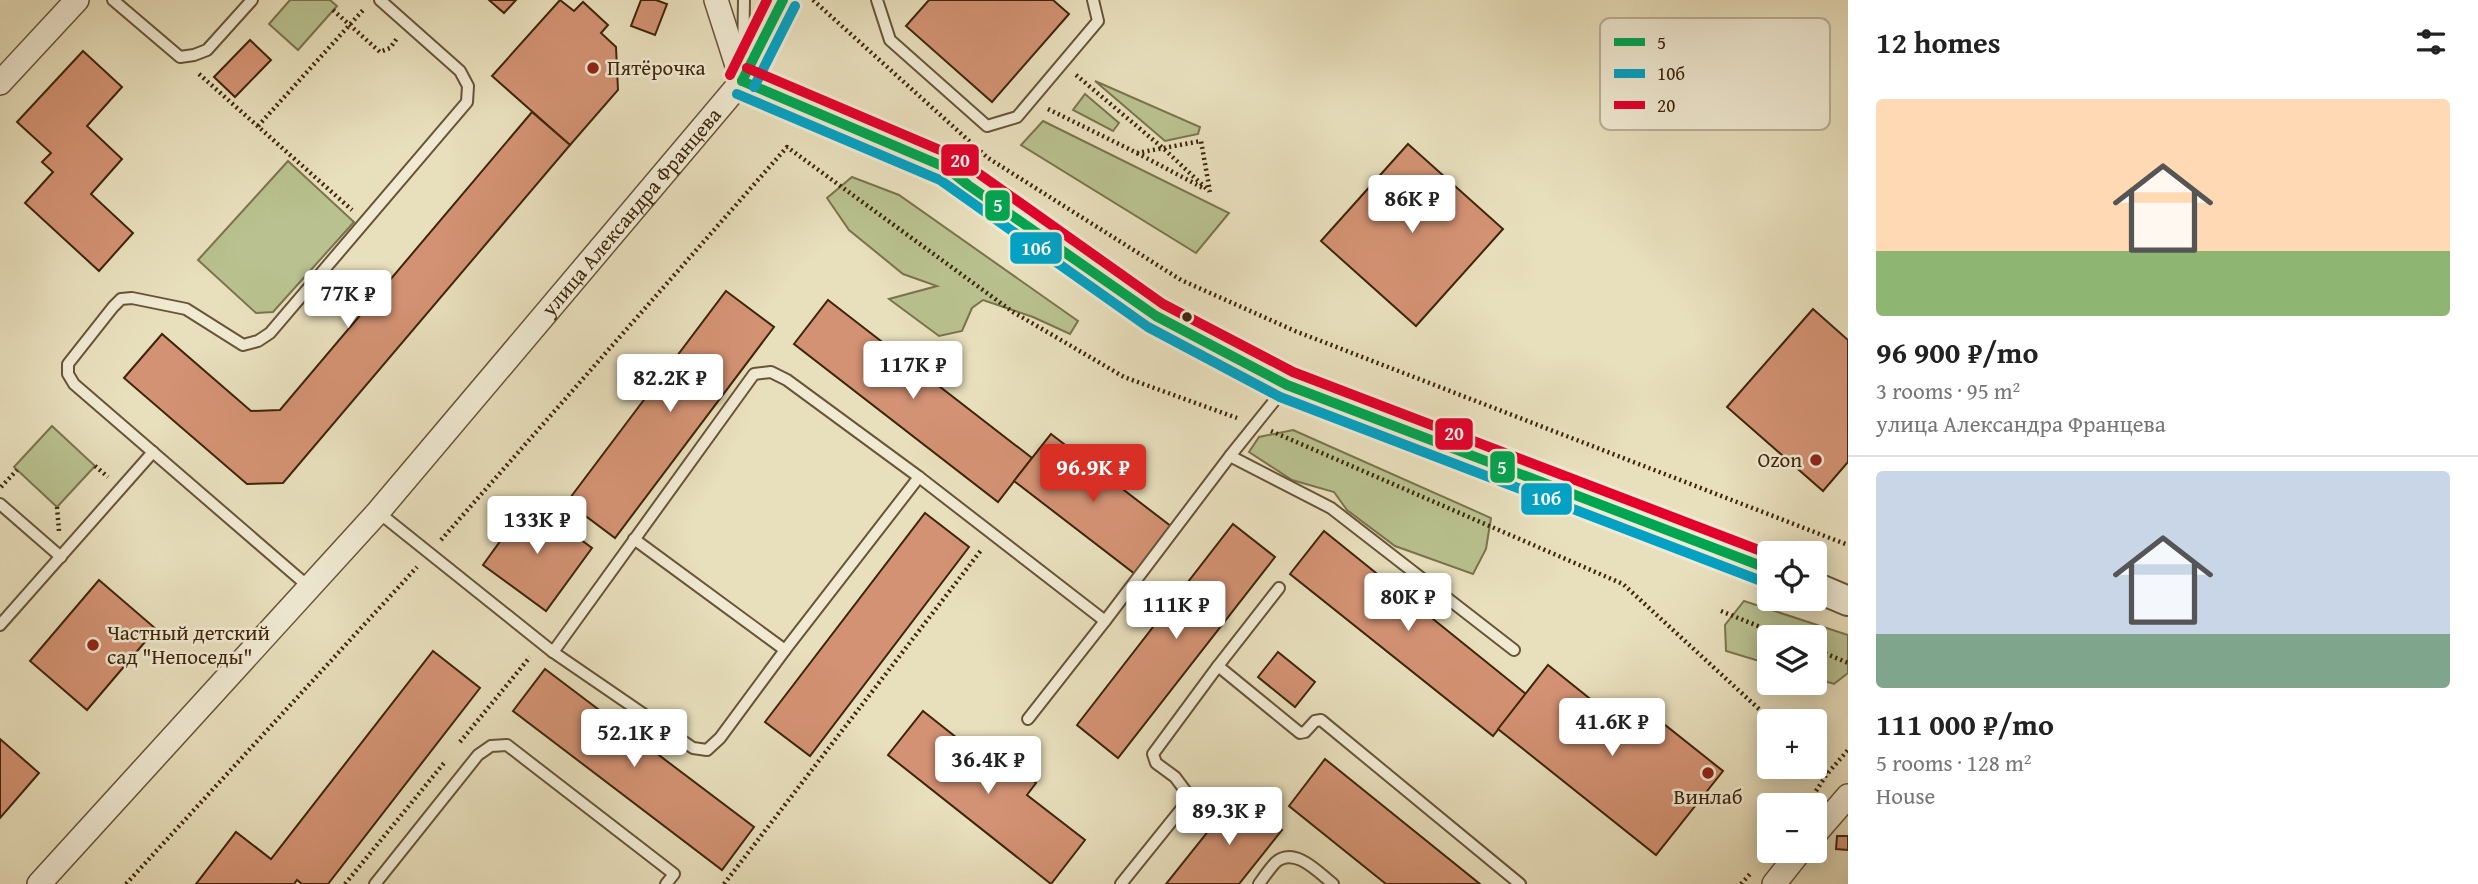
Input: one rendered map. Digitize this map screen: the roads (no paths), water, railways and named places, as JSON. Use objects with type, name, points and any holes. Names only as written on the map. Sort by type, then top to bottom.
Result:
[{"type":"street","points":[[0,83],[77,0]]},
{"type":"street","points":[[716,0],[742,81],[947,168],[1156,316],[1287,386],[1757,564]]},
{"type":"street","points":[[742,81],[783,0]]},
{"type":"street","name":"улица Александра Францева","points":[[39,884],[378,512],[742,81]]},
{"type":"street","points":[[1827,592],[1848,601]]},
{"type":"street","points":[[1827,820],[1848,796]]},
{"type":"street","points":[[1774,884],[1791,863]]},
{"type":"lane","points":[[113,0],[180,57],[207,50],[252,0]]},
{"type":"lane","points":[[309,587],[74,384],[68,374],[68,364],[121,299],[132,298],[186,309],[243,345],[258,341],[270,333],[467,102],[468,86],[460,71],[380,0]]},
{"type":"lane","points":[[742,81],[744,0]]},
{"type":"lane","points":[[877,0],[890,40],[987,126],[1017,117],[1063,63],[1098,21],[1093,0]]},
{"type":"lane","points":[[553,652],[754,374],[771,372],[787,380],[919,477],[1105,621]]},
{"type":"lane","points":[[1028,719],[1287,386]]},
{"type":"lane","points":[[0,625],[153,452]]},
{"type":"lane","points":[[1230,456],[1331,508],[1514,650]]},
{"type":"lane","points":[[378,512],[553,652],[693,748],[707,750],[720,738],[919,477]]},
{"type":"lane","points":[[0,504],[61,557]]},
{"type":"lane","points":[[634,539],[785,650]]},
{"type":"lane","points":[[1121,884],[1183,807],[1186,793],[1175,777],[1156,763],[1153,754],[1279,588]]},
{"type":"lane","points":[[1218,666],[1300,733],[1305,732],[1315,721],[1321,720],[1520,884]]},
{"type":"lane","points":[[375,884],[478,755],[491,746],[507,745],[674,874],[666,884]]},
{"type":"lane","points":[[1259,884],[1277,862],[1287,857],[1298,858],[1333,884]]},
{"type":"place","name":"Пятёрочка","points":[[593,68]]},
{"type":"place","name":"Ozon","points":[[1816,460]]},
{"type":"place","name":"Частный детский сад \"Непоседы\"","points":[[93,645]]},
{"type":"place","name":"Винлаб","points":[[1708,773]]}]
